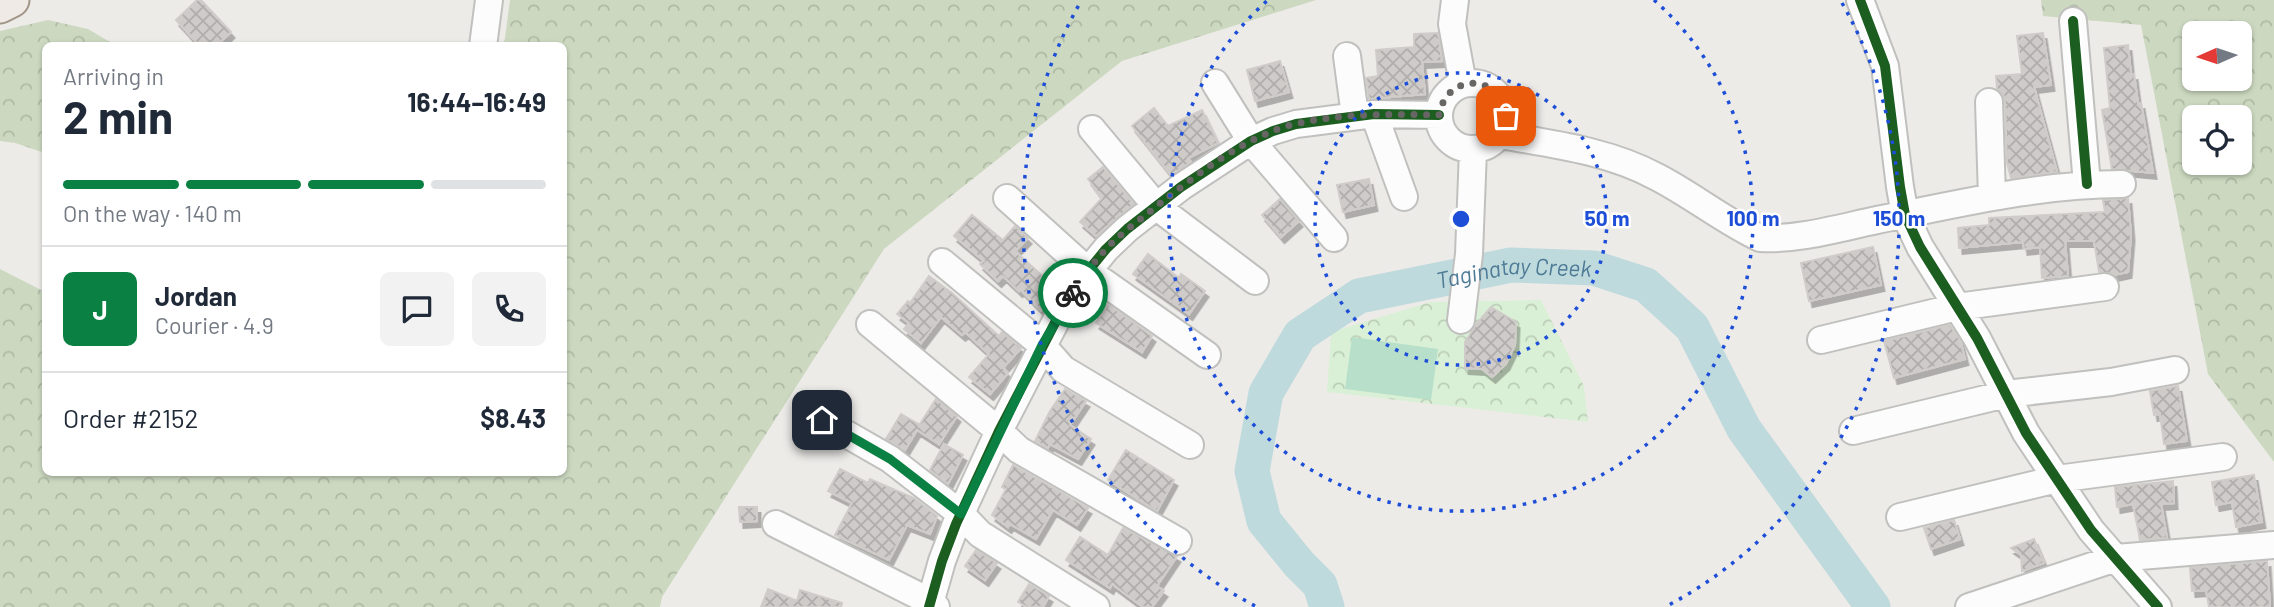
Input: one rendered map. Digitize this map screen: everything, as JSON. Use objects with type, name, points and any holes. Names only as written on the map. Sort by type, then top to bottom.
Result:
[{"type":"main road","points":[[0,6],[12,0]]},
{"type":"street","points":[[484,42],[489,0]]},
{"type":"street","points":[[1455,0],[1452,24],[1463,84]]},
{"type":"street","points":[[1860,0],[1885,66],[1889,113],[1905,215],[1920,247],[1977,338],[2026,433],[2091,530],[2158,607]]},
{"type":"street","points":[[2073,21],[2087,184]]},
{"type":"street","points":[[1347,56],[1365,115],[1404,197]]},
{"type":"street","points":[[1215,83],[1251,141],[1334,238]]},
{"type":"street","points":[[1463,84],[1480,84],[1495,92],[1501,99],[1506,116],[1500,135],[1483,148],[1459,148],[1448,140],[1441,128],[1439,115],[1446,96],[1463,84]]},
{"type":"street","points":[[1989,102],[1992,197]]},
{"type":"street","points":[[776,524],[932,606],[942,561],[961,514],[1042,345],[1088,271],[1127,229],[1181,187],[1251,141],[1273,131],[1296,124],[1365,115],[1439,115]]},
{"type":"street","points":[[1092,129],[1157,206],[1255,281]]},
{"type":"street","points":[[1500,135],[1563,146],[1630,164],[1658,177],[1760,238],[1774,239],[1807,234],[1992,197],[2087,184],[2122,184]]},
{"type":"street","points":[[1461,320],[1469,254],[1473,150]]},
{"type":"street","points":[[1007,198],[1088,271],[1207,355]]},
{"type":"street","points":[[942,262],[1042,345],[1063,369],[1190,445]]},
{"type":"street","points":[[1821,340],[1957,307],[2105,287]]},
{"type":"street","points":[[870,324],[1019,450],[1178,541]]},
{"type":"street","points":[[1853,431],[2006,394],[2111,382],[2175,370]]},
{"type":"street","points":[[822,420],[890,459],[961,514],[980,534],[1096,607]]},
{"type":"street","points":[[1900,517],[2057,479],[2223,457]]},
{"type":"street","points":[[1969,607],[2116,558],[2274,545]]},
{"type":"green space","points":[[510,0],[1316,0],[1122,61],[884,249],[662,597],[660,607],[0,607],[0,269],[42,290],[42,476],[567,476],[567,42],[504,42]]},
{"type":"green space","points":[[2041,0],[2274,0],[2274,462],[2208,374],[2141,25],[2043,16]]},
{"type":"green space","points":[[48,20],[88,29],[110,42],[42,42],[42,152],[0,141],[0,31]]},
{"type":"green space","points":[[1541,300],[1584,386],[1588,422],[1327,392],[1331,332],[1430,302]]},
{"type":"green space","points":[[1352,337],[1438,349],[1431,400],[1345,389]]},
{"type":"building","points":[[197,0],[201,0],[231,32],[220,42],[196,42],[176,20]]},
{"type":"building","points":[[1438,33],[1442,61],[1422,62],[1425,94],[1369,99],[1366,78],[1378,76],[1376,50],[1414,47],[1414,34]]},
{"type":"building","points":[[2043,33],[2051,85],[2034,87],[2057,172],[2011,178],[2007,163],[2005,102],[2003,94],[1997,89],[1996,76],[2022,74],[2017,36]]},
{"type":"building","points":[[2128,45],[2131,75],[2134,74],[2138,104],[2141,103],[2153,173],[2112,169],[2102,110],[2110,108],[2104,48]]},
{"type":"building","points":[[1280,61],[1289,92],[1255,101],[1247,70]]},
{"type":"building","points":[[1154,108],[1168,126],[1202,110],[1218,143],[1188,158],[1191,162],[1171,175],[1132,126]]},
{"type":"building","points":[[1103,167],[1134,204],[1096,236],[1080,222],[1102,198],[1088,179]]},
{"type":"building","points":[[1369,179],[1374,205],[1343,212],[1337,185]]},
{"type":"building","points":[[2128,198],[2131,235],[2128,272],[2114,275],[2099,272],[2094,241],[2065,241],[2068,276],[2042,278],[2040,247],[2024,249],[2023,242],[1959,248],[1958,228],[1989,225],[1989,218],[2105,212],[2103,200]]},
{"type":"building","points":[[1280,199],[1299,221],[1281,237],[1262,215]]},
{"type":"building","points":[[972,215],[1003,240],[1015,226],[1028,238],[1015,251],[1057,289],[1041,310],[1003,276],[998,281],[980,264],[984,261],[954,236]]},
{"type":"building","points":[[1873,247],[1881,285],[1809,301],[1801,263]]},
{"type":"building","points":[[1148,254],[1179,278],[1181,274],[1205,291],[1189,314],[1133,274]]},
{"type":"building","points":[[929,276],[999,336],[1002,332],[1021,348],[1003,368],[1008,373],[990,394],[969,377],[989,354],[965,332],[962,335],[941,317],[921,343],[904,329],[909,323],[897,314],[908,301],[910,303]]},
{"type":"building","points":[[1108,304],[1152,336],[1142,352],[1096,323]]},
{"type":"building","points":[[1491,307],[1516,322],[1515,345],[1506,364],[1492,377],[1482,369],[1465,368],[1465,342]]},
{"type":"building","points":[[1950,325],[1960,340],[1965,359],[1894,378],[1884,341]]},
{"type":"building","points":[[2178,386],[2187,441],[2164,444],[2160,414],[2154,415],[2150,391]]},
{"type":"building","points":[[1065,389],[1086,401],[1070,425],[1091,439],[1078,459],[1050,444],[1048,448],[1035,441]]},
{"type":"building","points":[[936,399],[957,416],[939,444],[917,430],[905,450],[886,439],[901,414],[919,425]]},
{"type":"building","points":[[944,444],[963,455],[948,484],[930,470]]},
{"type":"building","points":[[1126,450],[1174,480],[1157,511],[1108,480]]},
{"type":"building","points":[[1013,465],[1088,508],[1077,525],[1053,510],[1036,539],[1010,524],[1008,527],[992,515],[1006,489],[1002,487]]},
{"type":"building","points":[[840,469],[868,483],[870,479],[914,498],[937,516],[930,534],[907,525],[889,560],[835,535],[852,503],[828,491]]},
{"type":"building","points":[[2254,475],[2262,522],[2236,527],[2232,502],[2216,505],[2212,482]]},
{"type":"building","points":[[2173,481],[2174,503],[2161,504],[2167,538],[2140,540],[2133,504],[2117,507],[2115,487]]},
{"type":"building","points":[[739,507],[757,507],[757,521],[740,522]]},
{"type":"building","points":[[1954,520],[1960,539],[1931,549],[1924,528]]},
{"type":"building","points":[[1123,528],[1177,556],[1157,586],[1164,591],[1152,607],[1143,607],[1112,584],[1110,588],[1066,560],[1080,537],[1108,555]]},
{"type":"building","points":[[2034,539],[2044,563],[2022,571],[2021,555],[2011,548]]},
{"type":"building","points":[[976,550],[997,563],[985,580],[965,566]]},
{"type":"building","points":[[2267,561],[2270,607],[2209,607],[2206,590],[2192,591],[2190,568]]},
{"type":"building","points":[[1029,584],[1049,596],[1043,607],[1027,607],[1018,602]]},
{"type":"building","points":[[768,589],[797,601],[800,590],[842,603],[841,607],[761,607]]},
{"type":"waterway","name":"Taginatay Creek","points":[[1327,607],[1320,585],[1264,521],[1252,471],[1266,393],[1300,335],[1359,296],[1511,265],[1594,268],[1646,285],[1692,327],[1744,429],[1873,607]]},
{"type":"cycle path","points":[[1860,0],[1885,66],[1905,215],[1920,247],[1977,338],[2026,433],[2091,530],[2158,607]]},
{"type":"cycle path","points":[[2073,21],[2087,184]]},
{"type":"cycle path","points":[[929,607],[956,524],[999,431],[1058,317],[1106,249],[1181,187],[1251,141],[1273,131],[1296,124],[1374,114],[1439,115]]},
{"type":"way so far","points":[[1073,293],[1088,271],[1127,229],[1195,177],[1251,141],[1273,131],[1296,124],[1374,114],[1439,115],[1441,105],[1453,89],[1471,83],[1488,87],[1495,92],[1501,99],[1506,116]]},
{"type":"route","points":[[822,420],[890,459],[961,514],[1042,345],[1073,293]]}]
